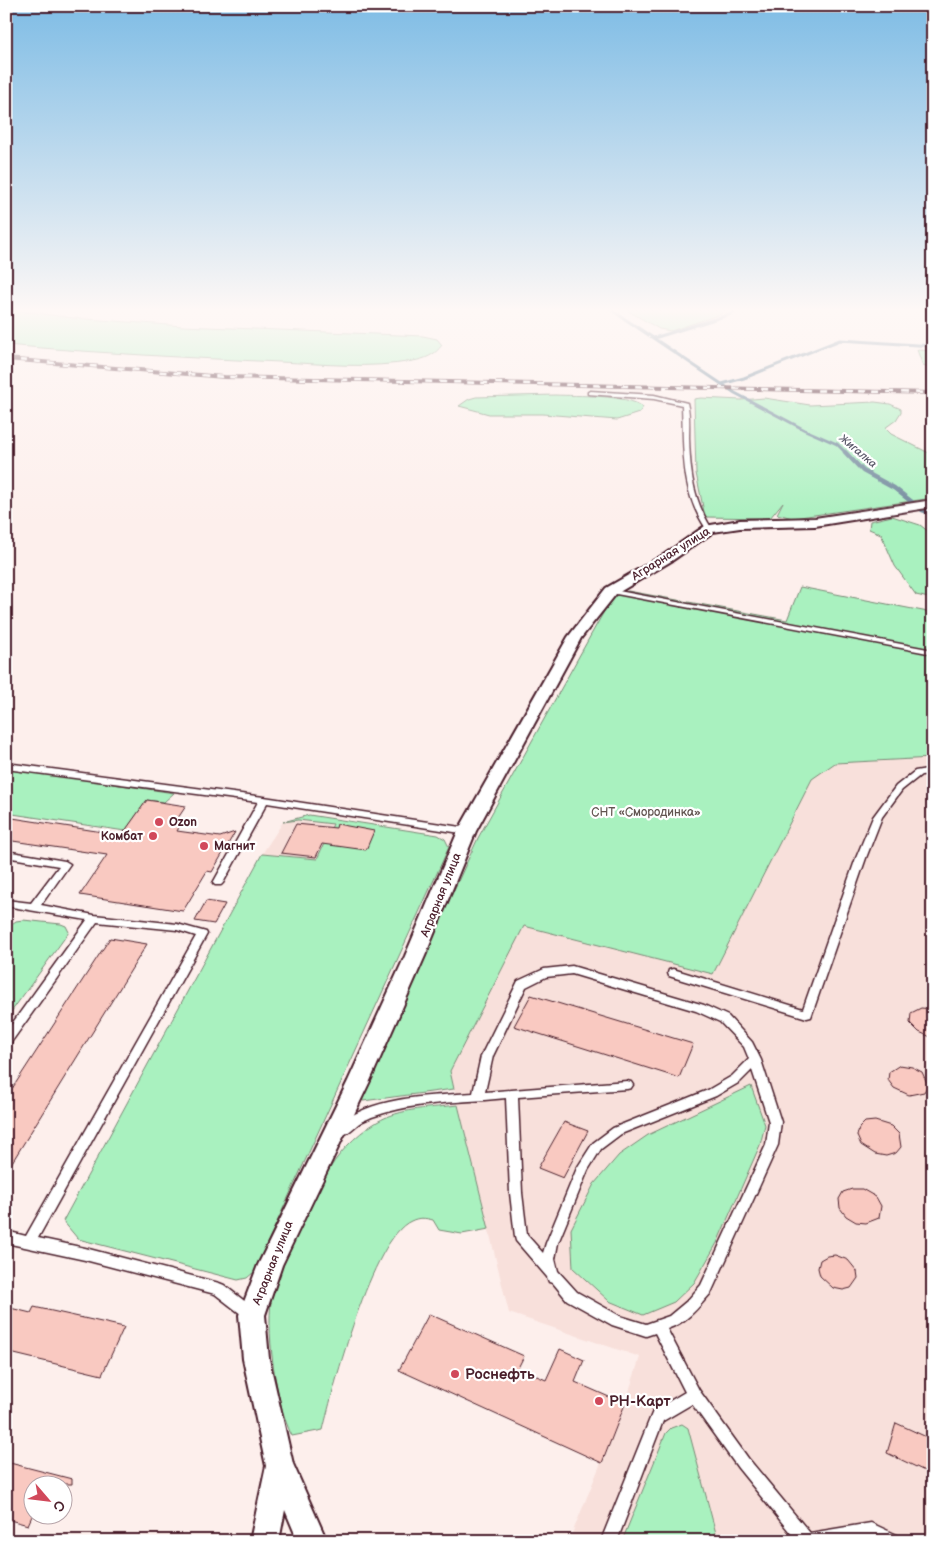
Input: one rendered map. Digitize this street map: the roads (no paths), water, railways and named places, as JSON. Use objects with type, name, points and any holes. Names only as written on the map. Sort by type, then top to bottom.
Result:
[{"type":"street","name":"Аграрная улица","points":[[264,1541],[280,1466],[256,1359],[252,1315],[270,1265],[415,956],[467,831],[575,637],[611,592],[669,557],[709,529],[740,524],[815,522],[922,505]]},
{"type":"street","points":[[280,1466],[313,1541]]},
{"type":"lane","points":[[590,393],[654,397],[685,404],[691,490],[698,515],[709,529]]},
{"type":"lane","points":[[611,592],[933,652]]},
{"type":"lane","points":[[6,766],[264,800],[467,831]]},
{"type":"lane","points":[[673,973],[807,1014],[860,858],[878,817],[898,788],[918,773],[933,771]]},
{"type":"lane","points":[[218,883],[264,800]]},
{"type":"lane","points":[[6,854],[65,864],[34,907]]},
{"type":"lane","points":[[6,904],[94,918],[178,927],[202,934],[29,1242]]},
{"type":"lane","points":[[6,1041],[94,918]]},
{"type":"lane","points":[[478,1097],[487,1056],[522,984],[544,973],[572,970],[700,1008],[724,1019],[748,1045],[755,1060],[775,1122],[772,1145],[706,1288],[692,1305],[673,1321],[646,1330],[617,1321],[572,1296],[554,1278],[521,1237],[516,1194],[512,1093]]},
{"type":"lane","points":[[554,1278],[548,1259],[552,1243],[583,1168],[597,1146],[617,1132],[712,1093],[736,1080],[755,1060]]},
{"type":"lane","points":[[331,1138],[358,1119],[383,1110],[439,1100],[627,1085]]},
{"type":"lane","points":[[6,1238],[85,1254],[219,1289],[252,1315]]},
{"type":"lane","points":[[659,1327],[694,1395],[743,1464],[806,1540],[871,1531],[891,1541]]},
{"type":"lane","points":[[610,1538],[658,1416],[694,1395]]},
{"type":"waterway","name":"Жигалка","points":[[717,381],[735,393],[805,430],[837,444],[845,452]]},
{"type":"waterway","points":[[722,384],[732,381]]},
{"type":"waterway","name":"Жигалка","points":[[845,452],[863,471],[894,488],[912,502]]},
{"type":"waterway","name":"Жигалка","points":[[922,510],[933,514]]},
{"type":"railway","points":[[410,381],[933,393]]},
{"type":"place","name":"Ozon","points":[[159,822]]},
{"type":"place","name":"Комбат","points":[[153,836]]},
{"type":"place","name":"Магнит","points":[[204,846]]},
{"type":"place","name":"Роснефть","points":[[455,1374]]},
{"type":"place","name":"РН-Карт","points":[[599,1401]]},
{"type":"park label","name":"СНТ «Смородинка»","points":[[646,812]]}]
